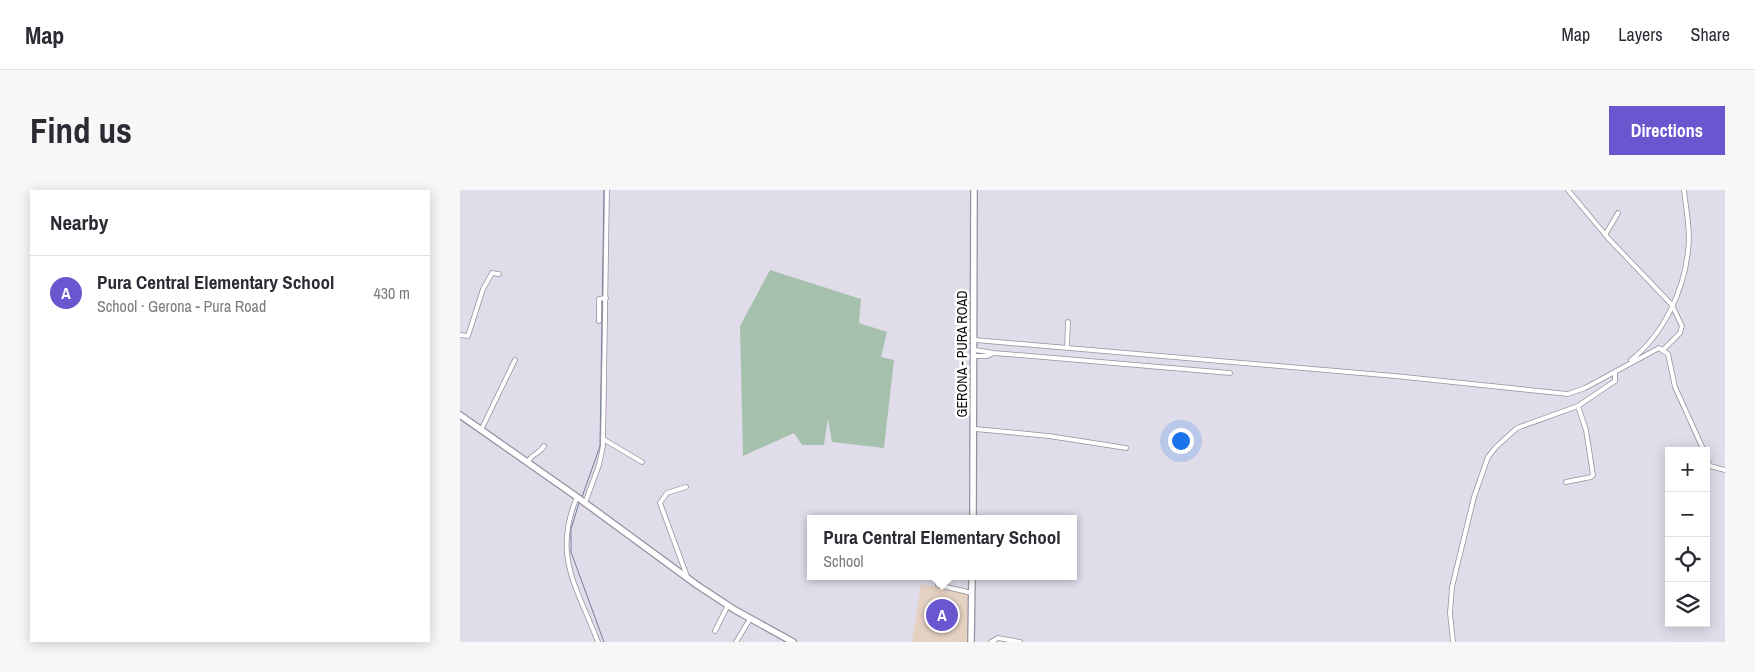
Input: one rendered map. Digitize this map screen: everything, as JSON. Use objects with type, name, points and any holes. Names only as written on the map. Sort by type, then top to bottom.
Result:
[{"type":"street","points":[[586,503],[599,465],[603,439],[607,190]]},
{"type":"street","name":"GERONA - PURA ROAD","points":[[973,515],[975,429],[974,190]]},
{"type":"street","points":[[1568,190],[1606,235],[1672,306],[1682,326],[1680,333],[1664,349]]},
{"type":"street","points":[[1625,366],[1654,338],[1672,306],[1688,251],[1688,228],[1684,190]]},
{"type":"street","points":[[1606,235],[1618,213]]},
{"type":"street","points":[[460,335],[468,336],[483,289],[492,273],[499,274]]},
{"type":"street","points":[[599,321],[598,301],[604,298]]},
{"type":"street","points":[[1067,348],[1068,322]]},
{"type":"street","points":[[975,340],[1395,376],[1548,393],[1575,392],[1615,372],[1656,348],[1664,349],[1668,354],[1675,387],[1702,447]]},
{"type":"street","points":[[975,353],[988,356],[994,353],[1230,373]]},
{"type":"street","points":[[481,430],[515,360]]},
{"type":"street","points":[[1453,642],[1450,613],[1452,587],[1474,497],[1488,457],[1517,428],[1578,406],[1615,381],[1615,372]]},
{"type":"street","points":[[1566,482],[1594,475],[1586,430],[1578,406]]},
{"type":"street","points":[[460,415],[728,606],[788,641]]},
{"type":"street","points":[[975,429],[1126,448]]},
{"type":"street","points":[[603,439],[642,462]]},
{"type":"street","points":[[528,462],[531,456],[540,451],[544,446]]},
{"type":"street","points":[[1710,466],[1725,470]]},
{"type":"street","points":[[686,487],[667,493],[660,503],[688,578]]},
{"type":"street","points":[[577,497],[566,527],[566,559],[598,642]]},
{"type":"street","points":[[937,580],[938,585],[972,592]]},
{"type":"street","points":[[971,642],[972,580]]},
{"type":"street","points":[[715,631],[728,606]]},
{"type":"street","points":[[736,642],[750,619]]},
{"type":"street","points":[[990,642],[998,638],[1020,642]]},
{"type":"shaded area","points":[[921,584],[968,593],[967,642],[912,642]]},
{"type":"green space","points":[[770,270],[861,299],[859,323],[887,332],[881,357],[894,360],[884,448],[832,442],[828,419],[824,445],[802,445],[794,433],[743,456],[740,326]]},
{"type":"waterway","points":[[582,497],[600,446],[604,190]]},
{"type":"waterway","points":[[579,503],[571,529],[571,552],[604,642]]},
{"type":"place","name":"Pura Central Elementary School","points":[[942,615]]}]
